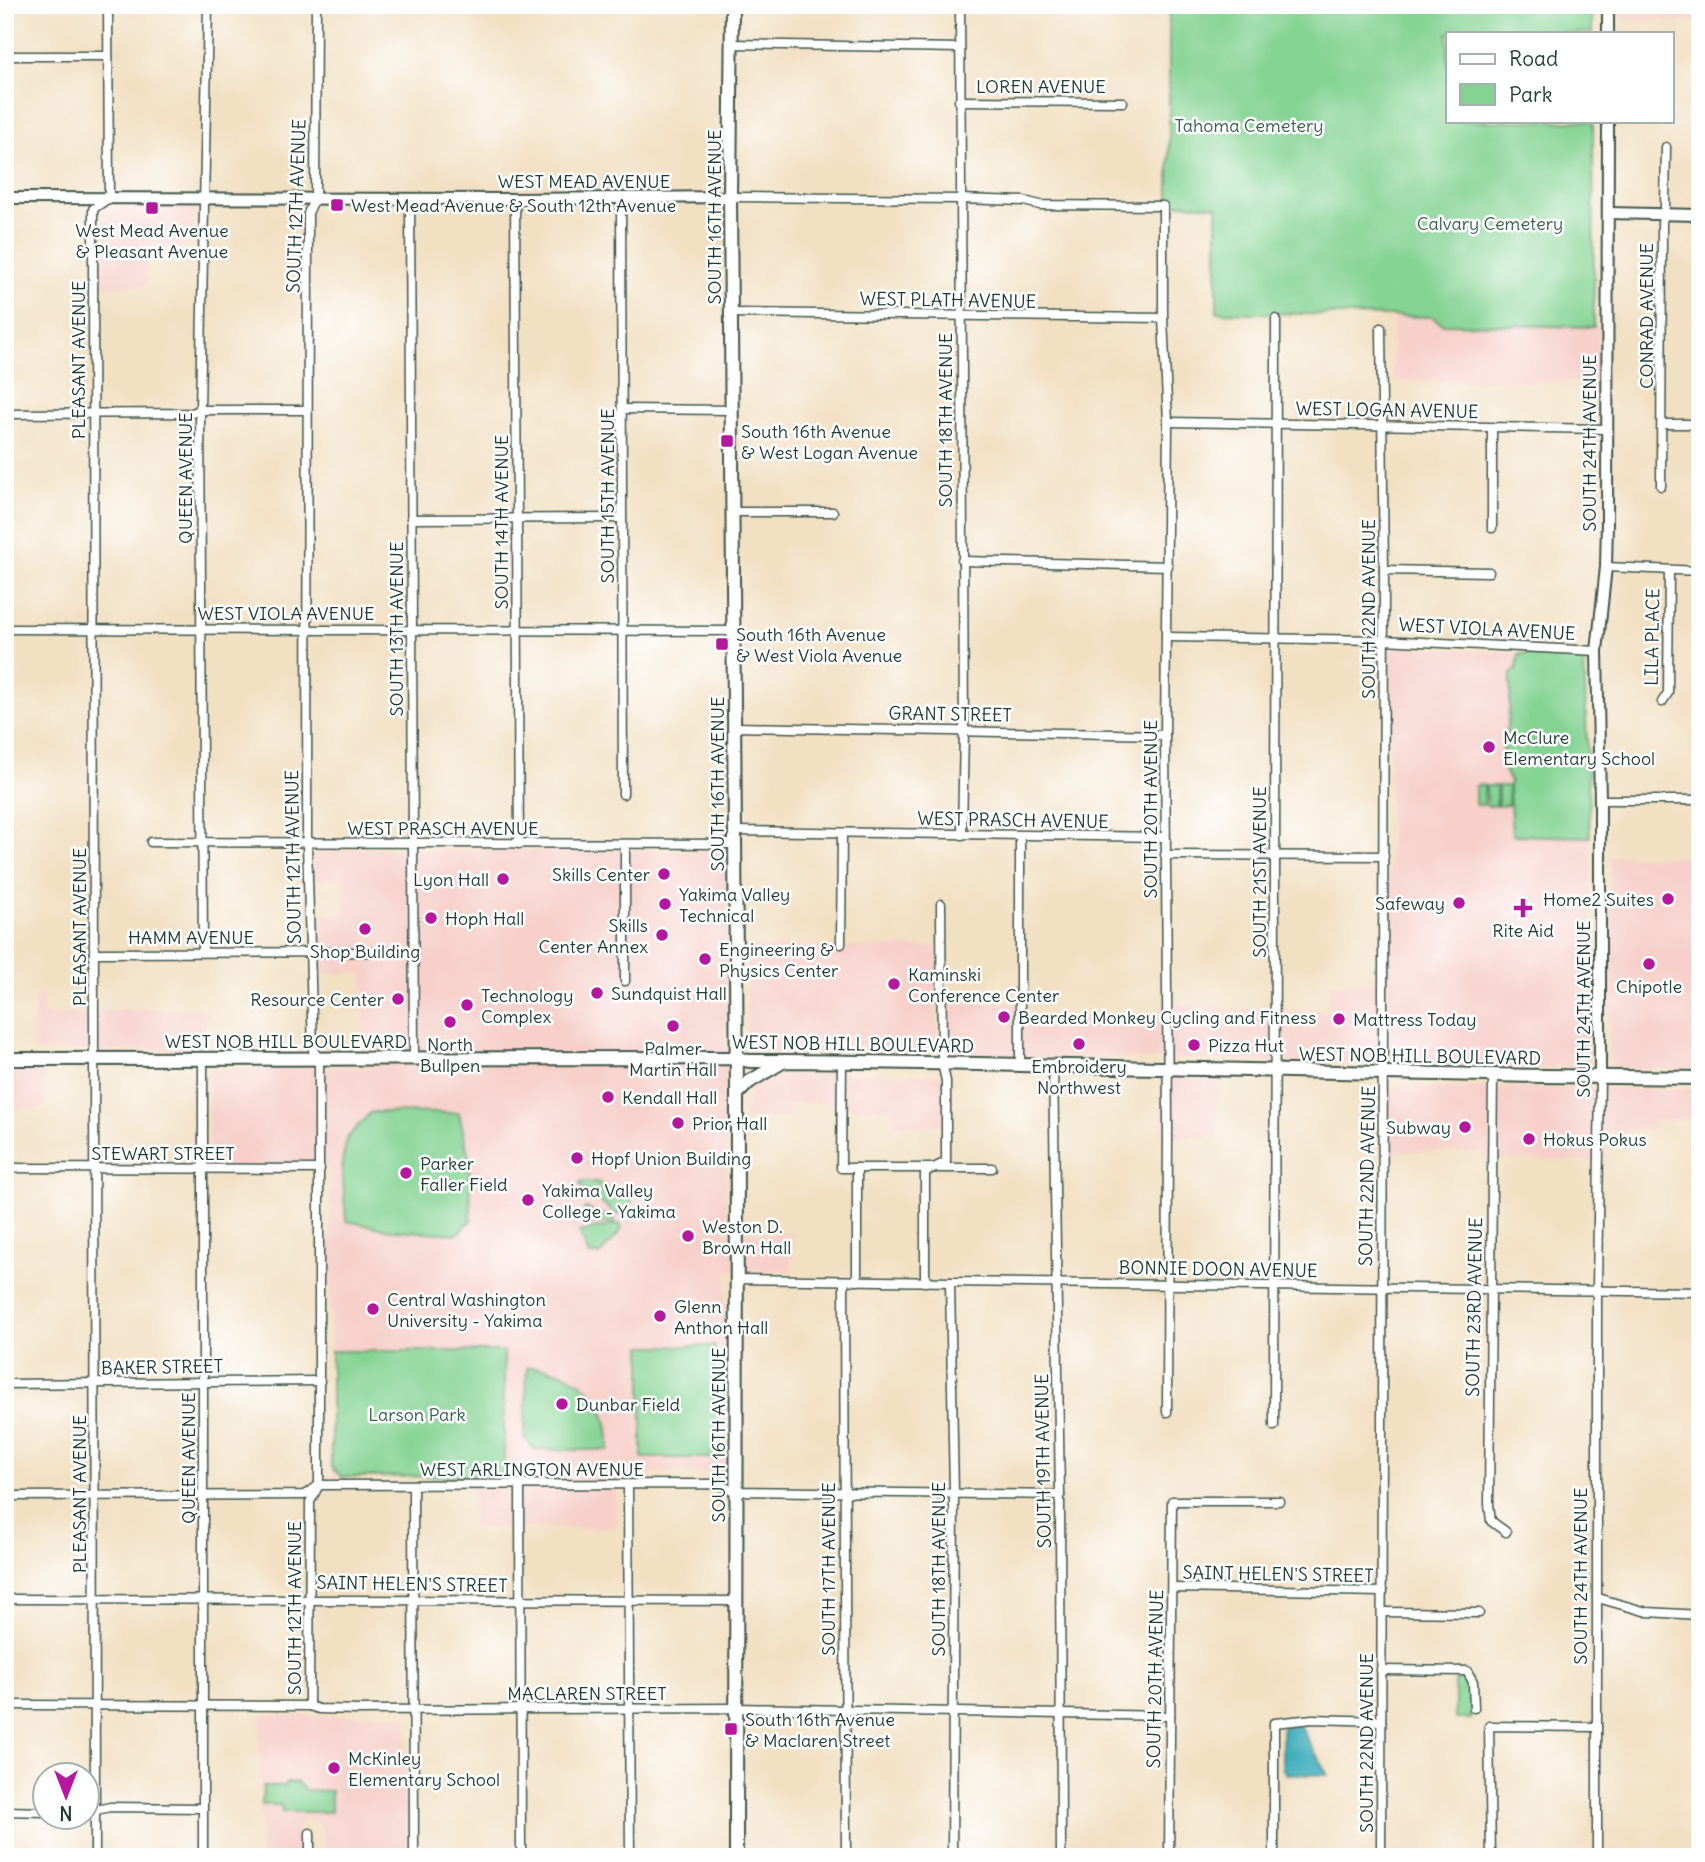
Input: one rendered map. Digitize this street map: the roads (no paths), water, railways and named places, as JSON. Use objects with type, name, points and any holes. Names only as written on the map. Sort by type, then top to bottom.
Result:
[{"type":"main road","name":"SOUTH 16TH AVENUE","points":[[732,5],[730,197],[737,1058],[736,1857]]},
{"type":"main road","name":"WEST NOB HILL BOULEVARD","points":[[5,1059],[737,1058],[749,1061],[1053,1064],[1384,1074],[1700,1078]]},
{"type":"main road","points":[[737,1096],[748,1082],[782,1061]]},
{"type":"street","points":[[108,5],[109,198]]},
{"type":"street","name":"QUEEN AVENUE","points":[[203,951],[200,410],[208,5]]},
{"type":"street","name":"SOUTH 12TH AVENUE","points":[[309,1706],[310,1502],[318,1485],[320,1381],[319,1059],[313,1050],[307,843],[308,214],[315,198],[316,5]]},
{"type":"street","name":"SOUTH 18TH AVENUE","points":[[960,5],[964,730],[961,835]]},
{"type":"street","points":[[1608,5],[1608,32]]},
{"type":"street","points":[[732,44],[960,48]]},
{"type":"street","points":[[5,56],[108,56]]},
{"type":"street","name":"LOREN AVENUE","points":[[959,101],[1123,102]]},
{"type":"street","name":"SOUTH 24TH AVENUE","points":[[1597,1857],[1600,800],[1597,651],[1606,567],[1608,122]]},
{"type":"street","name":"CONRAD AVENUE","points":[[1661,486],[1666,147]]},
{"type":"street","name":"WEST MEAD AVENUE","points":[[5,198],[515,200],[730,197],[960,199],[1024,201],[1040,205],[1163,206]]},
{"type":"street","name":"PLEASANT AVENUE","points":[[93,1760],[93,209],[109,198]]},
{"type":"street","name":"SOUTH 13TH AVENUE","points":[[410,199],[414,1059]]},
{"type":"street","name":"SOUTH 15TH AVENUE","points":[[621,199],[623,794]]},
{"type":"street","name":"SOUTH 14TH AVENUE","points":[[515,200],[519,844]]},
{"type":"street","name":"SOUTH 20TH AVENUE","points":[[1163,206],[1168,566],[1165,735],[1167,1412]]},
{"type":"street","points":[[1608,213],[1700,215]]},
{"type":"street","name":"WEST PLATH AVENUE","points":[[732,313],[1163,318]]},
{"type":"street","name":"SOUTH 21ST AVENUE","points":[[1274,1426],[1276,319]]},
{"type":"street","name":"SOUTH 22ND AVENUE","points":[[1381,328],[1384,570],[1381,1857]]},
{"type":"street","points":[[622,409],[732,410]]},
{"type":"street","points":[[5,414],[307,410]]},
{"type":"street","name":"WEST LOGAN AVENUE","points":[[1167,422],[1606,429]]},
{"type":"street","points":[[1662,424],[1700,424]]},
{"type":"street","points":[[1492,428],[1492,528]]},
{"type":"street","points":[[733,512],[833,512]]},
{"type":"street","points":[[411,519],[621,518]]},
{"type":"street","points":[[962,561],[1168,566]]},
{"type":"street","points":[[1606,567],[1700,571]]},
{"type":"street","points":[[1384,570],[1489,572]]},
{"type":"street","name":"LILA PLACE","points":[[1662,702],[1668,693],[1668,570]]},
{"type":"street","name":"WEST VIOLA AVENUE","points":[[5,629],[734,631]]},
{"type":"street","name":"WEST VIOLA AVENUE","points":[[1166,637],[1383,640],[1597,651]]},
{"type":"street","name":"GRANT STREET","points":[[734,726],[1165,735]]},
{"type":"street","points":[[1600,800],[1700,800]]},
{"type":"street","points":[[841,944],[842,833]]},
{"type":"street","name":"WEST PRASCH AVENUE","points":[[150,842],[625,844],[842,833],[1165,837]]},
{"type":"street","points":[[1020,836],[1020,1064]]},
{"type":"street","points":[[625,844],[625,981]]},
{"type":"street","points":[[1165,855],[1384,856]]},
{"type":"street","points":[[925,1282],[925,1172],[946,1162],[941,904]]},
{"type":"street","name":"HAMM AVENUE","points":[[95,953],[413,951]]},
{"type":"street","name":"QUEEN AVENUE","points":[[203,1059],[203,1857]]},
{"type":"street","points":[[842,1062],[841,1168],[992,1168]]},
{"type":"street","name":"SOUTH 19TH AVENUE","points":[[1053,1064],[1060,1496],[1061,1857]]},
{"type":"street","name":"SOUTH 23RD AVENUE","points":[[1493,1075],[1489,1504],[1491,1521],[1506,1532]]},
{"type":"street","name":"STEWART STREET","points":[[5,1168],[320,1169]]},
{"type":"street","points":[[857,1168],[857,1281]]},
{"type":"street","name":"BONNIE DOON AVENUE","points":[[736,1279],[1700,1292]]},
{"type":"street","name":"SOUTH 17TH AVENUE","points":[[844,1281],[846,1857]]},
{"type":"street","name":"SOUTH 18TH AVENUE","points":[[950,1282],[954,1493],[952,1857]]},
{"type":"street","name":"BAKER STREET","points":[[5,1384],[320,1381]]},
{"type":"street","name":"WEST ARLINGTON AVENUE","points":[[5,1496],[304,1495],[318,1485],[716,1484],[735,1491],[1060,1496]]},
{"type":"street","points":[[413,1485],[414,1857]]},
{"type":"street","points":[[520,1485],[521,1857]]},
{"type":"street","points":[[628,1485],[630,1857]]},
{"type":"street","name":"SOUTH 20TH AVENUE","points":[[1169,1857],[1172,1501],[1279,1501]]},
{"type":"street","name":"SAINT HELEN'S STREET","points":[[1172,1588],[1383,1592]]},
{"type":"street","points":[[1598,1598],[1647,1612],[1700,1615]]},
{"type":"street","name":"SAINT HELEN'S STREET","points":[[5,1599],[735,1601]]},
{"type":"street","points":[[1383,1612],[1479,1613]]},
{"type":"street","points":[[1381,1670],[1467,1671],[1474,1682],[1474,1708]]},
{"type":"street","name":"MACLAREN STREET","points":[[5,1705],[309,1706],[319,1709],[736,1708],[1170,1716]]},
{"type":"street","points":[[1274,1857],[1274,1723],[1313,1719],[1381,1721]]},
{"type":"street","points":[[1491,1857],[1489,1726],[1597,1727]]},
{"type":"street","points":[[102,1809],[202,1808]]},
{"type":"street","points":[[5,1811],[32,1812]]},
{"type":"street","name":"PLEASANT AVENUE","points":[[93,1830],[95,1857]]},
{"type":"street","points":[[310,1833],[310,1857]]},
{"type":"water","points":[[1282,1726],[1300,1726],[1328,1775],[1287,1774],[1282,1768]]},
{"type":"place","name":"West Mead Avenue & South 12th Avenue","points":[[337,205]]},
{"type":"place","name":"West Mead Avenue & Pleasant Avenue","points":[[152,208]]},
{"type":"place","name":"South 16th Avenue & West Logan Avenue","points":[[727,441]]},
{"type":"place","name":"South 16th Avenue & West Viola Avenue","points":[[722,644]]},
{"type":"place","name":"McClure Elementary School","points":[[1489,747]]},
{"type":"place","name":"Skills Center","points":[[664,874]]},
{"type":"place","name":"Lyon Hall","points":[[503,879]]},
{"type":"place","name":"Home2 Suites","points":[[1668,899]]},
{"type":"place","name":"Safeway","points":[[1459,903]]},
{"type":"place","name":"Yakima Valley Technical","points":[[665,904]]},
{"type":"place","name":"Rite Aid","points":[[1523,908]]},
{"type":"place","name":"Hoph Hall","points":[[431,918]]},
{"type":"place","name":"Shop Building","points":[[365,929]]},
{"type":"place","name":"Skills Center Annex","points":[[662,935]]},
{"type":"place","name":"Engineering & Physics Center","points":[[705,959]]},
{"type":"place","name":"Chipotle","points":[[1649,964]]},
{"type":"place","name":"Kaminski Conference Center","points":[[894,984]]},
{"type":"place","name":"Sundquist Hall","points":[[597,993]]},
{"type":"place","name":"Resource Center","points":[[398,999]]},
{"type":"place","name":"Technology Complex","points":[[467,1005]]},
{"type":"place","name":"Bearded Monkey Cycling and Fitness","points":[[1004,1017]]},
{"type":"place","name":"Mattress Today","points":[[1339,1019]]},
{"type":"place","name":"North Bullpen","points":[[450,1022]]},
{"type":"place","name":"Palmer Martin Hall","points":[[673,1026]]},
{"type":"place","name":"Embroidery Northwest","points":[[1079,1044]]},
{"type":"place","name":"Pizza Hut","points":[[1194,1045]]},
{"type":"place","name":"Kendall Hall","points":[[608,1097]]},
{"type":"place","name":"Prior Hall","points":[[678,1123]]},
{"type":"place","name":"Subway","points":[[1465,1127]]},
{"type":"place","name":"Hokus Pokus","points":[[1529,1139]]},
{"type":"place","name":"Hopf Union Building","points":[[577,1158]]},
{"type":"place","name":"Parker Faller Field","points":[[406,1173]]},
{"type":"place","name":"Yakima Valley College - Yakima","points":[[528,1200]]},
{"type":"place","name":"Weston D. Brown Hall","points":[[688,1236]]},
{"type":"place","name":"Central Washington University - Yakima","points":[[373,1309]]},
{"type":"place","name":"Glenn Anthon Hall","points":[[660,1316]]},
{"type":"place","name":"Dunbar Field","points":[[562,1404]]},
{"type":"place","name":"South 16th Avenue & Maclaren Street","points":[[731,1729]]},
{"type":"place","name":"McKinley Elementary School","points":[[334,1768]]},
{"type":"park label","name":"Tahoma Cemetery","points":[[1249,125]]},
{"type":"park label","name":"Calvary Cemetery","points":[[1490,223]]},
{"type":"park label","name":"Larson Park","points":[[417,1414]]}]
